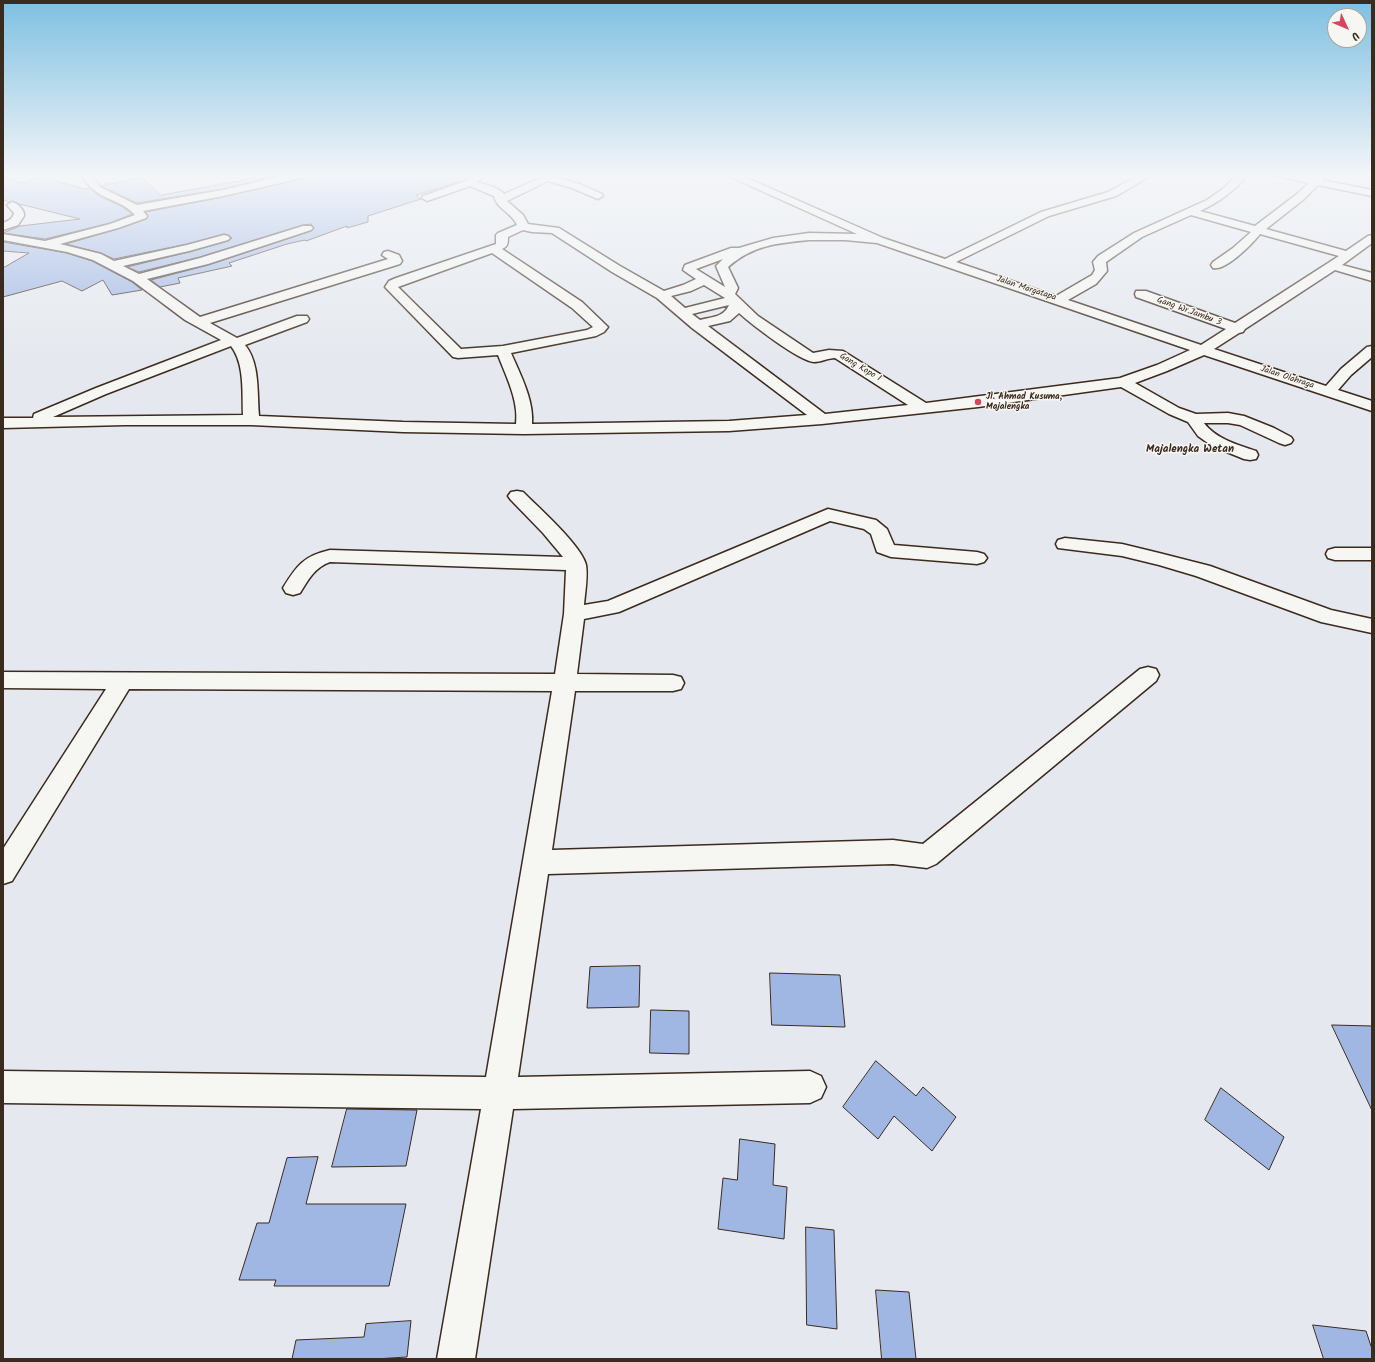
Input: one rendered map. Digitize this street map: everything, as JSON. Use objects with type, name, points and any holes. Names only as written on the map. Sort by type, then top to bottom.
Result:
[{"type":"street","points":[[7,238],[47,244],[88,254],[112,265],[137,278],[198,322],[234,342],[244,354],[247,364],[251,420]]},
{"type":"street","points":[[47,244],[71,238]]},
{"type":"street","points":[[112,265],[189,248],[224,238]]},
{"type":"street","points":[[137,278],[204,261],[275,238]]},
{"type":"street","points":[[494,248],[576,305],[601,327],[591,333],[503,350],[461,354],[456,353],[391,287],[400,280],[494,248],[502,244],[502,238]]},
{"type":"street","points":[[567,238],[616,269],[662,295],[696,325],[822,419]]},
{"type":"street","points":[[710,259],[767,238]]},
{"type":"street","points":[[722,266],[740,252],[754,246],[769,242],[811,238]]},
{"type":"street","points":[[856,238],[879,240]]},
{"type":"street","points":[[874,238],[879,240]]},
{"type":"street","points":[[946,263],[996,238]]},
{"type":"street","points":[[1058,300],[1086,285],[1101,274],[1102,270],[1099,262],[1134,238]]},
{"type":"street","points":[[1217,265],[1231,256],[1250,238]]},
{"type":"street","points":[[1285,238],[1347,255]]},
{"type":"street","points":[[3,423],[31,421],[251,420],[403,427],[524,429],[729,426],[822,419],[923,408],[1123,382],[1162,368],[1203,350],[1238,329],[1372,238]]},
{"type":"street","name":"Jalan Margatapa","points":[[879,240],[1203,350]]},
{"type":"street","points":[[198,322],[396,261],[395,258],[388,255]]},
{"type":"street","points":[[696,325],[725,318],[732,313],[732,288],[722,266],[710,259]]},
{"type":"street","name":"Gang Kopo 1","points":[[710,259],[689,268],[732,299],[754,319],[808,357],[815,358],[829,354],[838,354],[923,408]]},
{"type":"street","points":[[1332,266],[1372,277]]},
{"type":"street","points":[[379,267],[400,280]]},
{"type":"street","points":[[662,295],[687,288],[705,280]]},
{"type":"street","name":"Gang Wr.Jambu 3","points":[[1141,294],[1238,329]]},
{"type":"street","points":[[683,312],[732,299]]},
{"type":"street","points":[[31,421],[101,391],[234,342],[302,319]]},
{"type":"street","points":[[503,350],[519,392],[525,417],[524,429]]},
{"type":"street","name":"Jalan Olahraga","points":[[1203,350],[1372,406]]},
{"type":"street","points":[[1328,392],[1346,372],[1372,350]]},
{"type":"street","points":[[1123,382],[1174,410],[1194,419],[1228,418],[1244,421],[1285,440]]},
{"type":"street","points":[[1194,419],[1197,427],[1212,439],[1250,456]]},
{"type":"street","points":[[456,1359],[537,862],[574,614],[576,564],[562,543],[516,496]]},
{"type":"street","points":[[574,614],[612,607],[828,515],[870,524],[880,533],[884,548],[891,551],[977,558]]},
{"type":"street","points":[[1065,544],[1122,550],[1159,559],[1203,571],[1328,617],[1372,626]]},
{"type":"street","points":[[1335,554],[1372,554]]},
{"type":"street","points":[[293,588],[307,566],[317,560],[330,556],[576,564]]},
{"type":"street","points":[[537,862],[894,852],[927,856],[1148,675]]},
{"type":"street","points":[[3,680],[673,683]]},
{"type":"street","points":[[3,872],[123,680]]},
{"type":"street","points":[[3,1087],[500,1093],[810,1087]]},
{"type":"building","points":[[35,238],[51,238],[45,239]]},
{"type":"building","points":[[88,238],[211,238],[114,259],[101,253],[66,244]]},
{"type":"building","points":[[232,238],[263,238],[200,257],[139,272],[127,267],[189,252],[228,241]]},
{"type":"building","points":[[291,238],[315,238],[306,241],[287,244],[229,263],[232,266],[178,278],[180,283],[160,287],[151,280],[208,265]]},
{"type":"building","points":[[3,242],[67,253],[92,261],[132,282],[142,290],[112,295],[103,280],[82,291],[62,281],[3,297],[3,268],[29,253],[3,251]]},
{"type":"building","points":[[640,966],[639,1007],[587,1008],[590,967]]},
{"type":"building","points":[[770,973],[840,975],[845,1027],[772,1025]]},
{"type":"building","points":[[651,1010],[689,1011],[689,1054],[650,1053]]},
{"type":"building","points":[[1332,1025],[1372,1026],[1372,1110]]},
{"type":"building","points":[[876,1061],[916,1096],[923,1087],[956,1117],[932,1151],[894,1116],[878,1139],[843,1107]]},
{"type":"building","points":[[1221,1088],[1284,1137],[1269,1170],[1205,1120]]},
{"type":"building","points":[[347,1109],[417,1110],[406,1166],[332,1167]]},
{"type":"building","points":[[740,1139],[775,1144],[773,1185],[787,1187],[784,1239],[718,1229],[723,1178],[737,1180]]},
{"type":"building","points":[[318,1157],[306,1204],[406,1204],[389,1286],[274,1286],[276,1280],[239,1280],[257,1223],[269,1223],[287,1158]]},
{"type":"building","points":[[806,1227],[834,1230],[837,1329],[807,1325]]},
{"type":"building","points":[[876,1290],[909,1292],[916,1359],[882,1359]]},
{"type":"building","points":[[411,1321],[407,1357],[375,1359],[292,1359],[296,1340],[364,1337],[366,1324]]},
{"type":"building","points":[[1313,1325],[1366,1331],[1372,1349],[1372,1359],[1324,1359]]},
{"type":"place","name":"Jl. Ahmad Kusuma, Majalengka","points":[[978,402]]},
{"type":"district","name":"Majalengka Wetan","points":[[1190,450]]}]
